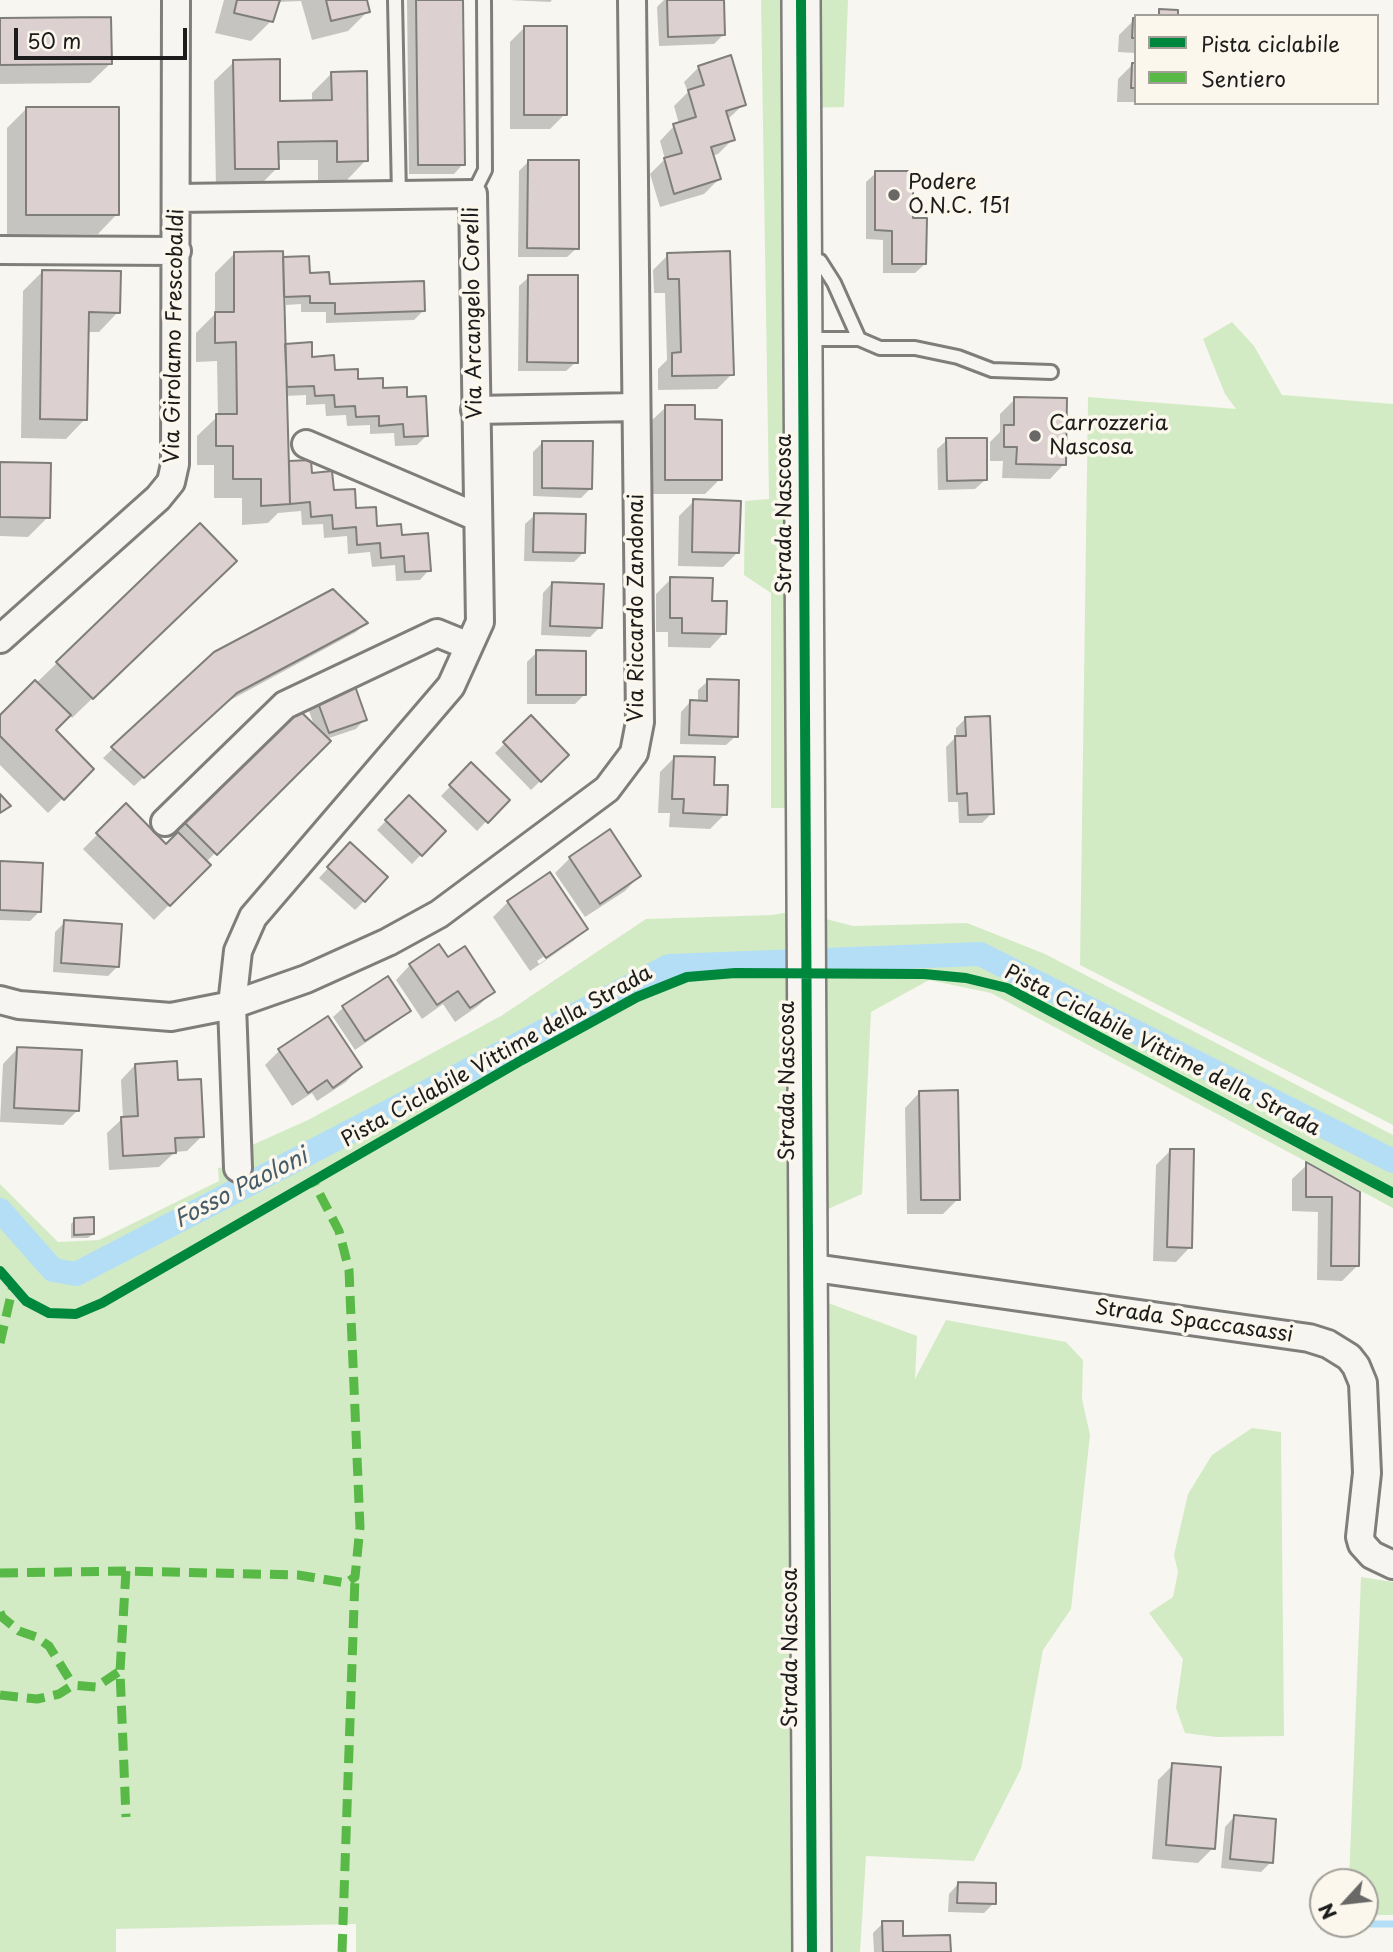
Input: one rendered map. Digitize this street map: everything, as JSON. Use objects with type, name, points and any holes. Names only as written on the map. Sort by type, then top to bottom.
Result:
[{"type":"street","name":"Via Girolamo Frescobaldi","points":[[0,639],[158,498],[171,482],[175,464],[176,0]]},
{"type":"street","name":"Via Riccardo Zandonai","points":[[0,1000],[19,1004],[171,1017],[232,1005],[306,979],[388,942],[439,914],[607,789],[634,753],[640,722],[632,0]]},
{"type":"street","name":"Strada Nascosa","points":[[801,0],[812,1952]]},
{"type":"street","name":"Via Arcangelo Corelli","points":[[177,198],[473,194],[480,622],[451,685],[253,917],[238,951],[232,1005],[238,1168]]},
{"type":"street","points":[[0,250],[177,251]]},
{"type":"street","points":[[475,410],[636,407]]},
{"type":"street","points":[[306,444],[477,517]]},
{"type":"street","points":[[165,822],[285,705],[437,633],[469,646]]},
{"type":"street","name":"Strada Spaccasassi","points":[[807,1268],[1308,1338],[1328,1344],[1349,1357],[1363,1383],[1367,1473],[1360,1537],[1366,1550],[1393,1565]]},
{"type":"lane","points":[[395,0],[399,195]]},
{"type":"lane","points":[[473,194],[485,170],[484,0]]},
{"type":"lane","points":[[803,262],[820,261],[834,283],[859,339]]},
{"type":"lane","points":[[803,339],[859,339],[880,348],[915,348],[958,357],[992,370],[1051,372]]},
{"type":"green space","points":[[761,0],[848,0],[844,107],[796,108],[800,808],[771,808],[771,593],[744,575],[745,501],[769,499]]},
{"type":"green space","points":[[1232,322],[1254,346],[1282,395],[1393,404],[1393,1125],[1080,965],[1088,397],[1236,409],[1225,394],[1203,339]]},
{"type":"green space","points":[[795,911],[853,926],[967,923],[1045,954],[1393,1135],[1393,1208],[991,993],[929,980],[871,1012],[862,1194],[794,1224],[796,1291],[917,1336],[915,1379],[946,1320],[1066,1342],[1083,1360],[1082,1399],[1090,1435],[1071,1609],[1043,1650],[1021,1769],[974,1861],[866,1856],[860,1952],[356,1952],[356,1924],[116,1929],[116,1952],[0,1952],[0,1184],[58,1242],[99,1240],[219,1181],[218,1168],[249,1164],[250,1146],[308,1120],[501,1016],[646,919],[772,915]]},
{"type":"green space","points":[[1252,1428],[1281,1432],[1284,1736],[1216,1737],[1185,1733],[1176,1708],[1183,1659],[1149,1613],[1173,1597],[1178,1572],[1174,1555],[1188,1494],[1212,1455]]},
{"type":"green space","points":[[1361,1577],[1393,1582],[1393,1915],[1379,1915],[1379,1868],[1350,1868]]},
{"type":"building","points":[[237,0],[280,0],[273,22],[234,13]]},
{"type":"building","points":[[326,0],[367,0],[370,12],[331,21]]},
{"type":"building","points":[[416,0],[463,0],[465,165],[418,165]]},
{"type":"building","points":[[667,0],[724,0],[725,35],[668,37]]},
{"type":"building","points":[[1159,9],[1178,10],[1178,14],[1159,14]]},
{"type":"building","points":[[111,17],[112,64],[0,65],[0,18]]},
{"type":"building","points":[[524,26],[567,26],[567,115],[524,115]]},
{"type":"building","points":[[731,55],[746,105],[726,111],[735,140],[711,147],[721,179],[674,194],[664,158],[682,153],[673,124],[696,117],[688,90],[704,85],[698,66]]},
{"type":"building","points":[[280,59],[280,101],[332,100],[331,72],[367,71],[368,161],[337,162],[337,141],[278,142],[279,169],[235,169],[233,60]]},
{"type":"building","points":[[1132,63],[1134,63],[1134,88],[1131,88]]},
{"type":"building","points":[[26,107],[119,107],[119,215],[26,215]]},
{"type":"building","points":[[528,160],[579,160],[579,249],[527,248]]},
{"type":"building","name":"Podere O.N.C. 151","points":[[875,171],[913,171],[913,218],[927,218],[926,264],[892,264],[892,231],[875,230]]},
{"type":"building","points":[[283,251],[290,504],[261,506],[261,479],[233,479],[233,446],[216,446],[216,414],[237,414],[236,342],[215,343],[215,312],[234,312],[234,252]]},
{"type":"building","points":[[730,251],[734,375],[672,376],[672,353],[681,352],[679,279],[668,279],[667,253]]},
{"type":"building","points":[[309,256],[310,273],[329,272],[330,284],[424,281],[425,311],[335,314],[335,303],[310,303],[310,296],[284,297],[283,257]]},
{"type":"building","points":[[42,270],[121,271],[120,313],[89,312],[87,420],[40,419]]},
{"type":"building","points":[[528,275],[578,275],[578,363],[527,362]]},
{"type":"building","points":[[312,342],[312,357],[334,355],[335,370],[358,369],[358,379],[383,378],[383,388],[407,387],[407,397],[426,396],[428,436],[404,437],[403,424],[379,426],[379,416],[356,417],[355,406],[335,407],[334,395],[315,396],[314,386],[287,387],[285,344]]},
{"type":"building","name":"Carrozzeria Nascosa","points":[[1014,397],[1067,398],[1066,465],[1016,464],[1017,447],[1004,447],[1004,425],[1014,425]]},
{"type":"building","points":[[665,405],[695,405],[695,419],[722,420],[722,480],[665,480]]},
{"type":"building","points":[[946,438],[987,438],[987,480],[947,481]]},
{"type":"building","points":[[542,441],[593,441],[592,489],[542,488]]},
{"type":"building","points":[[311,460],[312,473],[332,471],[334,490],[355,489],[356,508],[376,507],[377,526],[401,524],[402,535],[428,533],[431,571],[405,572],[404,556],[381,558],[380,543],[357,545],[356,527],[333,529],[332,515],[311,517],[310,502],[290,504],[289,461]]},
{"type":"building","points":[[0,462],[51,463],[50,518],[0,517]]},
{"type":"building","points":[[693,499],[741,501],[739,553],[692,552]]},
{"type":"building","points":[[534,513],[586,514],[585,553],[533,552]]},
{"type":"building","points":[[200,523],[237,561],[93,699],[56,662]]},
{"type":"building","points":[[670,577],[713,578],[712,601],[727,601],[726,634],[682,633],[682,618],[670,618]]},
{"type":"building","points":[[552,582],[604,584],[602,628],[550,626]]},
{"type":"building","points":[[333,589],[368,623],[237,693],[144,778],[111,747],[214,652]]},
{"type":"building","points":[[536,650],[586,651],[586,695],[536,695]]},
{"type":"building","points":[[707,679],[739,680],[738,737],[689,735],[690,700],[707,701]]},
{"type":"building","points":[[35,680],[71,715],[56,730],[94,769],[64,800],[0,736],[0,715]]},
{"type":"building","points":[[355,686],[367,720],[329,733],[317,700]]},
{"type":"building","points":[[296,707],[331,741],[217,855],[182,820]]},
{"type":"building","points":[[531,715],[569,755],[541,782],[503,742]]},
{"type":"building","points":[[990,716],[994,814],[968,815],[967,793],[957,794],[955,736],[966,736],[965,717]]},
{"type":"building","points":[[674,756],[715,757],[714,785],[728,785],[727,815],[683,813],[684,799],[672,799]]},
{"type":"building","points":[[471,762],[510,800],[488,823],[449,785]]},
{"type":"building","points":[[0,794],[11,806],[0,813]]},
{"type":"building","points":[[409,795],[446,831],[422,856],[385,820]]},
{"type":"building","points":[[126,803],[166,844],[178,832],[211,865],[170,906],[96,833]]},
{"type":"building","points":[[610,829],[641,876],[600,904],[569,857]]},
{"type":"building","points":[[350,842],[388,877],[365,902],[327,867]]},
{"type":"building","points":[[0,861],[43,863],[41,912],[0,910]]},
{"type":"building","points":[[550,872],[588,929],[546,958],[507,901]]},
{"type":"building","points":[[64,920],[122,924],[119,967],[61,963]]},
{"type":"building","points":[[439,944],[448,957],[465,946],[495,992],[470,1008],[458,991],[437,1005],[409,964]]},
{"type":"building","points":[[388,976],[411,1011],[365,1041],[342,1006]]},
{"type":"building","points":[[328,1016],[362,1067],[333,1088],[327,1080],[308,1093],[278,1049]]},
{"type":"building","points":[[17,1047],[82,1050],[79,1111],[14,1108]]},
{"type":"building","points":[[177,1061],[178,1080],[201,1079],[204,1137],[175,1138],[176,1153],[123,1156],[121,1117],[138,1116],[135,1064]]},
{"type":"building","points":[[958,1090],[960,1200],[921,1200],[919,1091]]},
{"type":"building","points":[[1170,1149],[1194,1149],[1192,1248],[1167,1247]]},
{"type":"building","points":[[1306,1162],[1360,1192],[1359,1266],[1331,1266],[1332,1197],[1306,1197]]},
{"type":"building","points":[[94,1217],[94,1234],[74,1235],[74,1218]]},
{"type":"building","points":[[1172,1763],[1221,1767],[1215,1849],[1166,1845]]},
{"type":"building","points":[[1234,1815],[1276,1819],[1273,1863],[1230,1859]]},
{"type":"building","points":[[958,1882],[996,1883],[996,1904],[957,1903]]},
{"type":"building","points":[[882,1921],[903,1921],[903,1936],[950,1935],[951,1952],[883,1952]]},
{"type":"waterway","name":"Fosso Paoloni","points":[[0,1210],[53,1270],[76,1274],[669,966],[980,954],[1393,1161]]},
{"type":"waterway","points":[[1379,1924],[1393,1924]]},
{"type":"marked path","points":[[0,1573],[126,1571],[298,1575],[346,1583],[355,1577],[360,1527],[349,1270],[339,1231],[313,1181]]},
{"type":"marked path","points":[[0,1343],[13,1286]]},
{"type":"marked path","points":[[126,1571],[120,1671],[126,1817]]},
{"type":"marked path","points":[[342,1952],[355,1577]]},
{"type":"marked path","points":[[0,1612],[2,1617],[19,1631],[36,1637],[49,1646],[73,1685]]},
{"type":"marked path","points":[[0,1695],[37,1699],[59,1694],[73,1685],[96,1687],[120,1671]]},
{"type":"cycle path","points":[[801,0],[812,1952]]},
{"type":"cycle path","name":"Pista Ciclabile Vittime della Strada","points":[[0,1271],[26,1301],[49,1313],[76,1314],[102,1303],[522,1060],[637,997],[687,977],[735,973],[924,974],[966,978],[1007,988],[1393,1193]]},
{"type":"place","name":"Podere O.N.C. 151","points":[[894,195]]},
{"type":"place","name":"Carrozzeria Nascosa","points":[[1035,436]]}]
